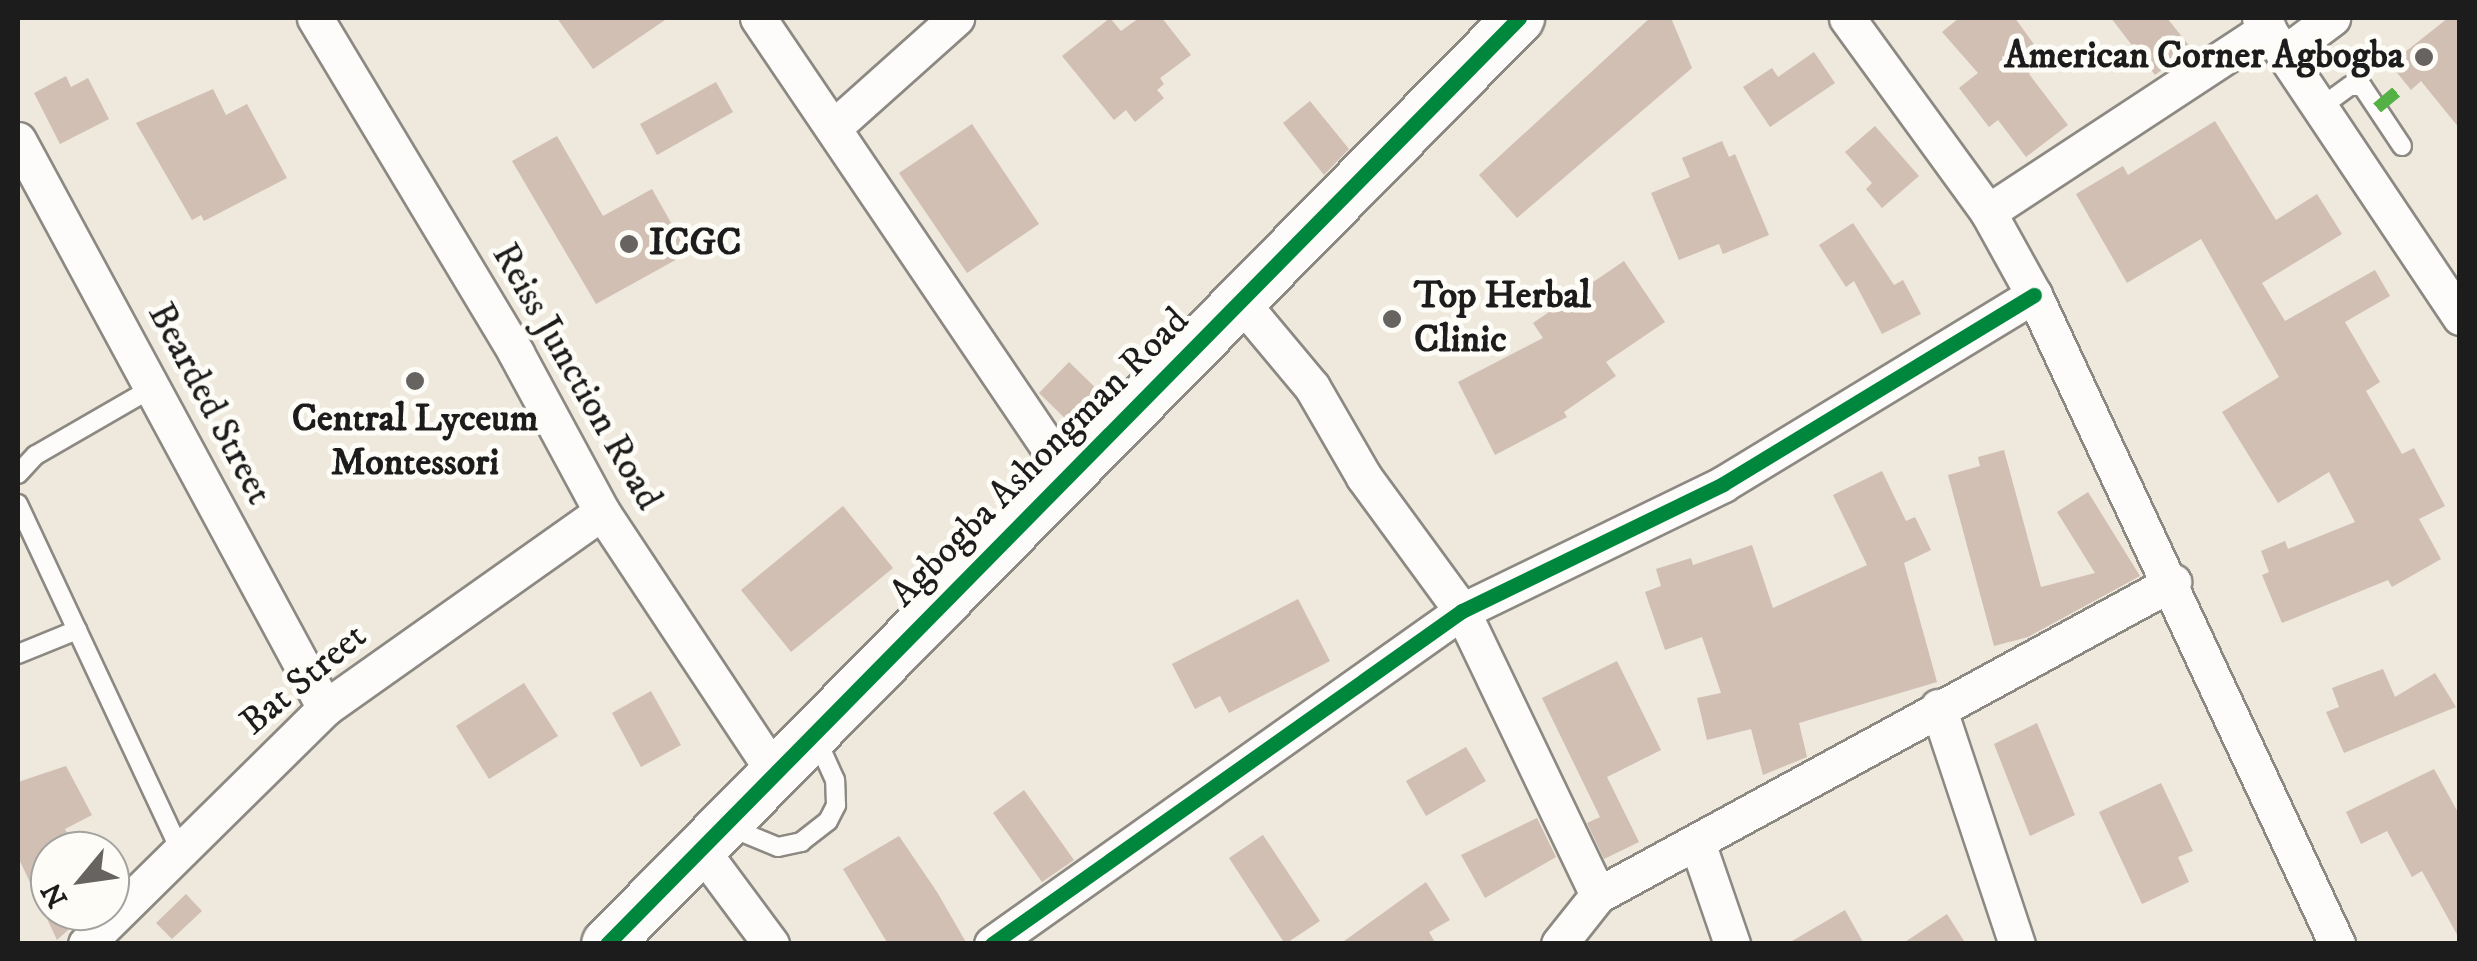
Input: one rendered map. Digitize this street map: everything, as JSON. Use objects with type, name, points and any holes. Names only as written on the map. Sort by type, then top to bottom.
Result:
[{"type":"street","name":"Reiss Junction Road","points":[[315,18],[516,353],[602,512],[774,772]]},
{"type":"street","points":[[758,18],[1068,476]]},
{"type":"street","points":[[834,127],[956,18]]},
{"type":"street","name":"Agbogba Ashongman Road","points":[[607,944],[710,835],[1519,18]]},
{"type":"street","points":[[1847,18],[1988,212],[2034,295],[2173,582],[2337,944]]},
{"type":"street","points":[[1988,212],[2271,33],[2332,18]]},
{"type":"street","points":[[2271,33],[2460,317]]},
{"type":"street","name":"Bearded Street","points":[[18,140],[325,708]]},
{"type":"street","points":[[992,944],[1462,611],[1722,484],[2034,295]]},
{"type":"street","points":[[1241,302],[1312,387],[1364,477],[1462,611],[1598,895]]},
{"type":"street","name":"Bat Street","points":[[86,944],[325,708],[602,512]]},
{"type":"street","points":[[1559,944],[1598,895],[1698,845],[1938,707],[2173,582]]},
{"type":"street","points":[[1938,707],[2017,944]]},
{"type":"street","points":[[710,835],[771,944]]},
{"type":"street","points":[[1698,845],[1732,944]]},
{"type":"lane","points":[[2320,107],[2350,86],[2362,86],[2402,146]]},
{"type":"lane","points":[[18,474],[36,455],[152,388]]},
{"type":"lane","points":[[18,504],[180,850]]},
{"type":"lane","points":[[18,654],[77,630]]},
{"type":"lane","points":[[710,835],[778,847],[801,842],[828,821],[836,806],[835,780],[813,732]]},
{"type":"building","points":[[557,18],[668,18],[593,69]]},
{"type":"building","points":[[1110,18],[1121,31],[1139,18],[1162,18],[1191,55],[1160,78],[1164,84],[1157,90],[1164,98],[1135,122],[1126,110],[1114,120],[1062,56]]},
{"type":"building","points":[[1650,18],[1671,18],[1692,68],[1517,218],[1479,175]]},
{"type":"building","points":[[1959,18],[2015,18],[2046,61],[2029,74],[2068,125],[2026,157],[1998,120],[1989,127],[1959,88],[1978,73],[1942,32]]},
{"type":"building","points":[[2111,18],[2167,18],[2191,48],[2155,75]]},
{"type":"building","points":[[2448,18],[2460,18],[2460,129],[2421,81],[2411,90],[2390,64]]},
{"type":"building","points":[[1814,52],[1835,83],[1770,127],[1743,87],[1772,68],[1778,77]]},
{"type":"building","points":[[66,76],[71,87],[88,78],[109,119],[60,144],[34,93]]},
{"type":"building","points":[[716,82],[733,112],[657,155],[640,124]]},
{"type":"building","points":[[213,89],[226,115],[247,104],[287,178],[204,221],[201,215],[192,220],[136,123]]},
{"type":"building","points":[[1310,101],[1349,149],[1324,175],[1283,123]]},
{"type":"building","points":[[2215,121],[2276,220],[2317,194],[2342,234],[2262,283],[2285,321],[2375,270],[2390,296],[2345,322],[2380,382],[2366,391],[2402,454],[2414,448],[2445,506],[2419,519],[2441,559],[2392,587],[2388,580],[2282,623],[2262,575],[2269,572],[2261,551],[2285,541],[2288,549],[2355,522],[2329,472],[2278,503],[2222,412],[2279,377],[2201,239],[2127,283],[2076,194],[2123,166],[2128,175]]},
{"type":"building","points":[[972,124],[1039,224],[967,273],[899,173]]},
{"type":"building","points":[[1875,126],[1919,176],[1882,208],[1866,189],[1872,183],[1845,152]]},
{"type":"building","points":[[557,136],[603,216],[652,189],[688,253],[596,304],[512,161]]},
{"type":"building","points":[[1722,141],[1729,157],[1735,154],[1769,235],[1723,254],[1719,244],[1679,260],[1651,193],[1690,177],[1682,158]]},
{"type":"building","points":[[1853,223],[1894,285],[1903,280],[1921,314],[1882,334],[1854,281],[1846,287],[1819,245]]},
{"type":"building","points":[[1624,261],[1665,322],[1606,362],[1616,376],[1564,412],[1567,417],[1495,455],[1458,382],[1543,338],[1533,323]]},
{"type":"building","points":[[1069,362],[1105,397],[1075,428],[1039,393]]},
{"type":"building","points":[[2004,450],[2041,587],[2095,573],[2057,512],[2088,492],[2140,576],[2028,637],[1994,646],[1948,475],[1980,466],[1978,457]]},
{"type":"building","points":[[1882,471],[1906,521],[1915,517],[1931,550],[1904,563],[1937,682],[1799,723],[1807,757],[1763,775],[1751,729],[1707,740],[1697,698],[1721,693],[1702,637],[1665,650],[1645,592],[1661,586],[1656,569],[1691,558],[1693,565],[1752,545],[1773,608],[1867,565],[1833,495]]},
{"type":"building","points":[[843,506],[893,568],[791,652],[741,590]]},
{"type":"building","points":[[1298,599],[1330,661],[1229,713],[1220,696],[1195,709],[1172,664]]},
{"type":"building","points":[[1617,661],[1661,750],[1607,777],[1639,842],[1604,859],[1587,823],[1600,817],[1542,698]]},
{"type":"building","points":[[2383,669],[2395,697],[2435,673],[2456,707],[2344,753],[2326,712],[2339,707],[2332,688]]},
{"type":"building","points":[[524,683],[558,736],[489,779],[456,726]]},
{"type":"building","points":[[651,691],[681,745],[641,767],[612,713]]},
{"type":"building","points":[[2037,723],[2075,815],[2030,836],[1994,744]]},
{"type":"building","points":[[1466,747],[1486,781],[1426,816],[1406,781]]},
{"type":"building","points":[[66,766],[92,815],[66,831],[30,831],[30,883],[18,857],[18,782]]},
{"type":"building","points":[[2434,769],[2460,816],[2460,940],[2422,871],[2412,877],[2387,831],[2361,844],[2346,812]]},
{"type":"building","points":[[2161,783],[2193,851],[2178,857],[2189,882],[2142,904],[2099,812]]},
{"type":"building","points":[[1024,790],[1074,860],[1042,882],[993,813]]},
{"type":"building","points":[[1537,818],[1556,857],[1485,898],[1461,855]]},
{"type":"building","points":[[1263,835],[1320,921],[1285,944],[1229,858]]},
{"type":"building","points":[[899,836],[967,944],[888,944],[843,869]]},
{"type":"building","points":[[1426,882],[1450,920],[1429,932],[1436,944],[1340,944]]},
{"type":"building","points":[[186,894],[202,911],[172,939],[156,923]]},
{"type":"building","points":[[1845,910],[1864,944],[1787,944]]},
{"type":"building","points":[[1947,914],[1966,944],[1902,944]]},
{"type":"building","points":[[53,931],[67,931],[57,940]]},
{"type":"marked path","points":[[2377,108],[2402,87]]},
{"type":"cycle path","points":[[607,944],[1519,18]]},
{"type":"cycle path","points":[[992,944],[1462,611],[1723,484],[2034,295]]},
{"type":"place","name":"American Corner Agbogba","points":[[2424,57]]},
{"type":"place","name":"ICGC","points":[[629,244]]},
{"type":"place","name":"Top Herbal Clinic","points":[[1392,319]]},
{"type":"place","name":"Central Lyceum Montessori","points":[[415,381]]}]
